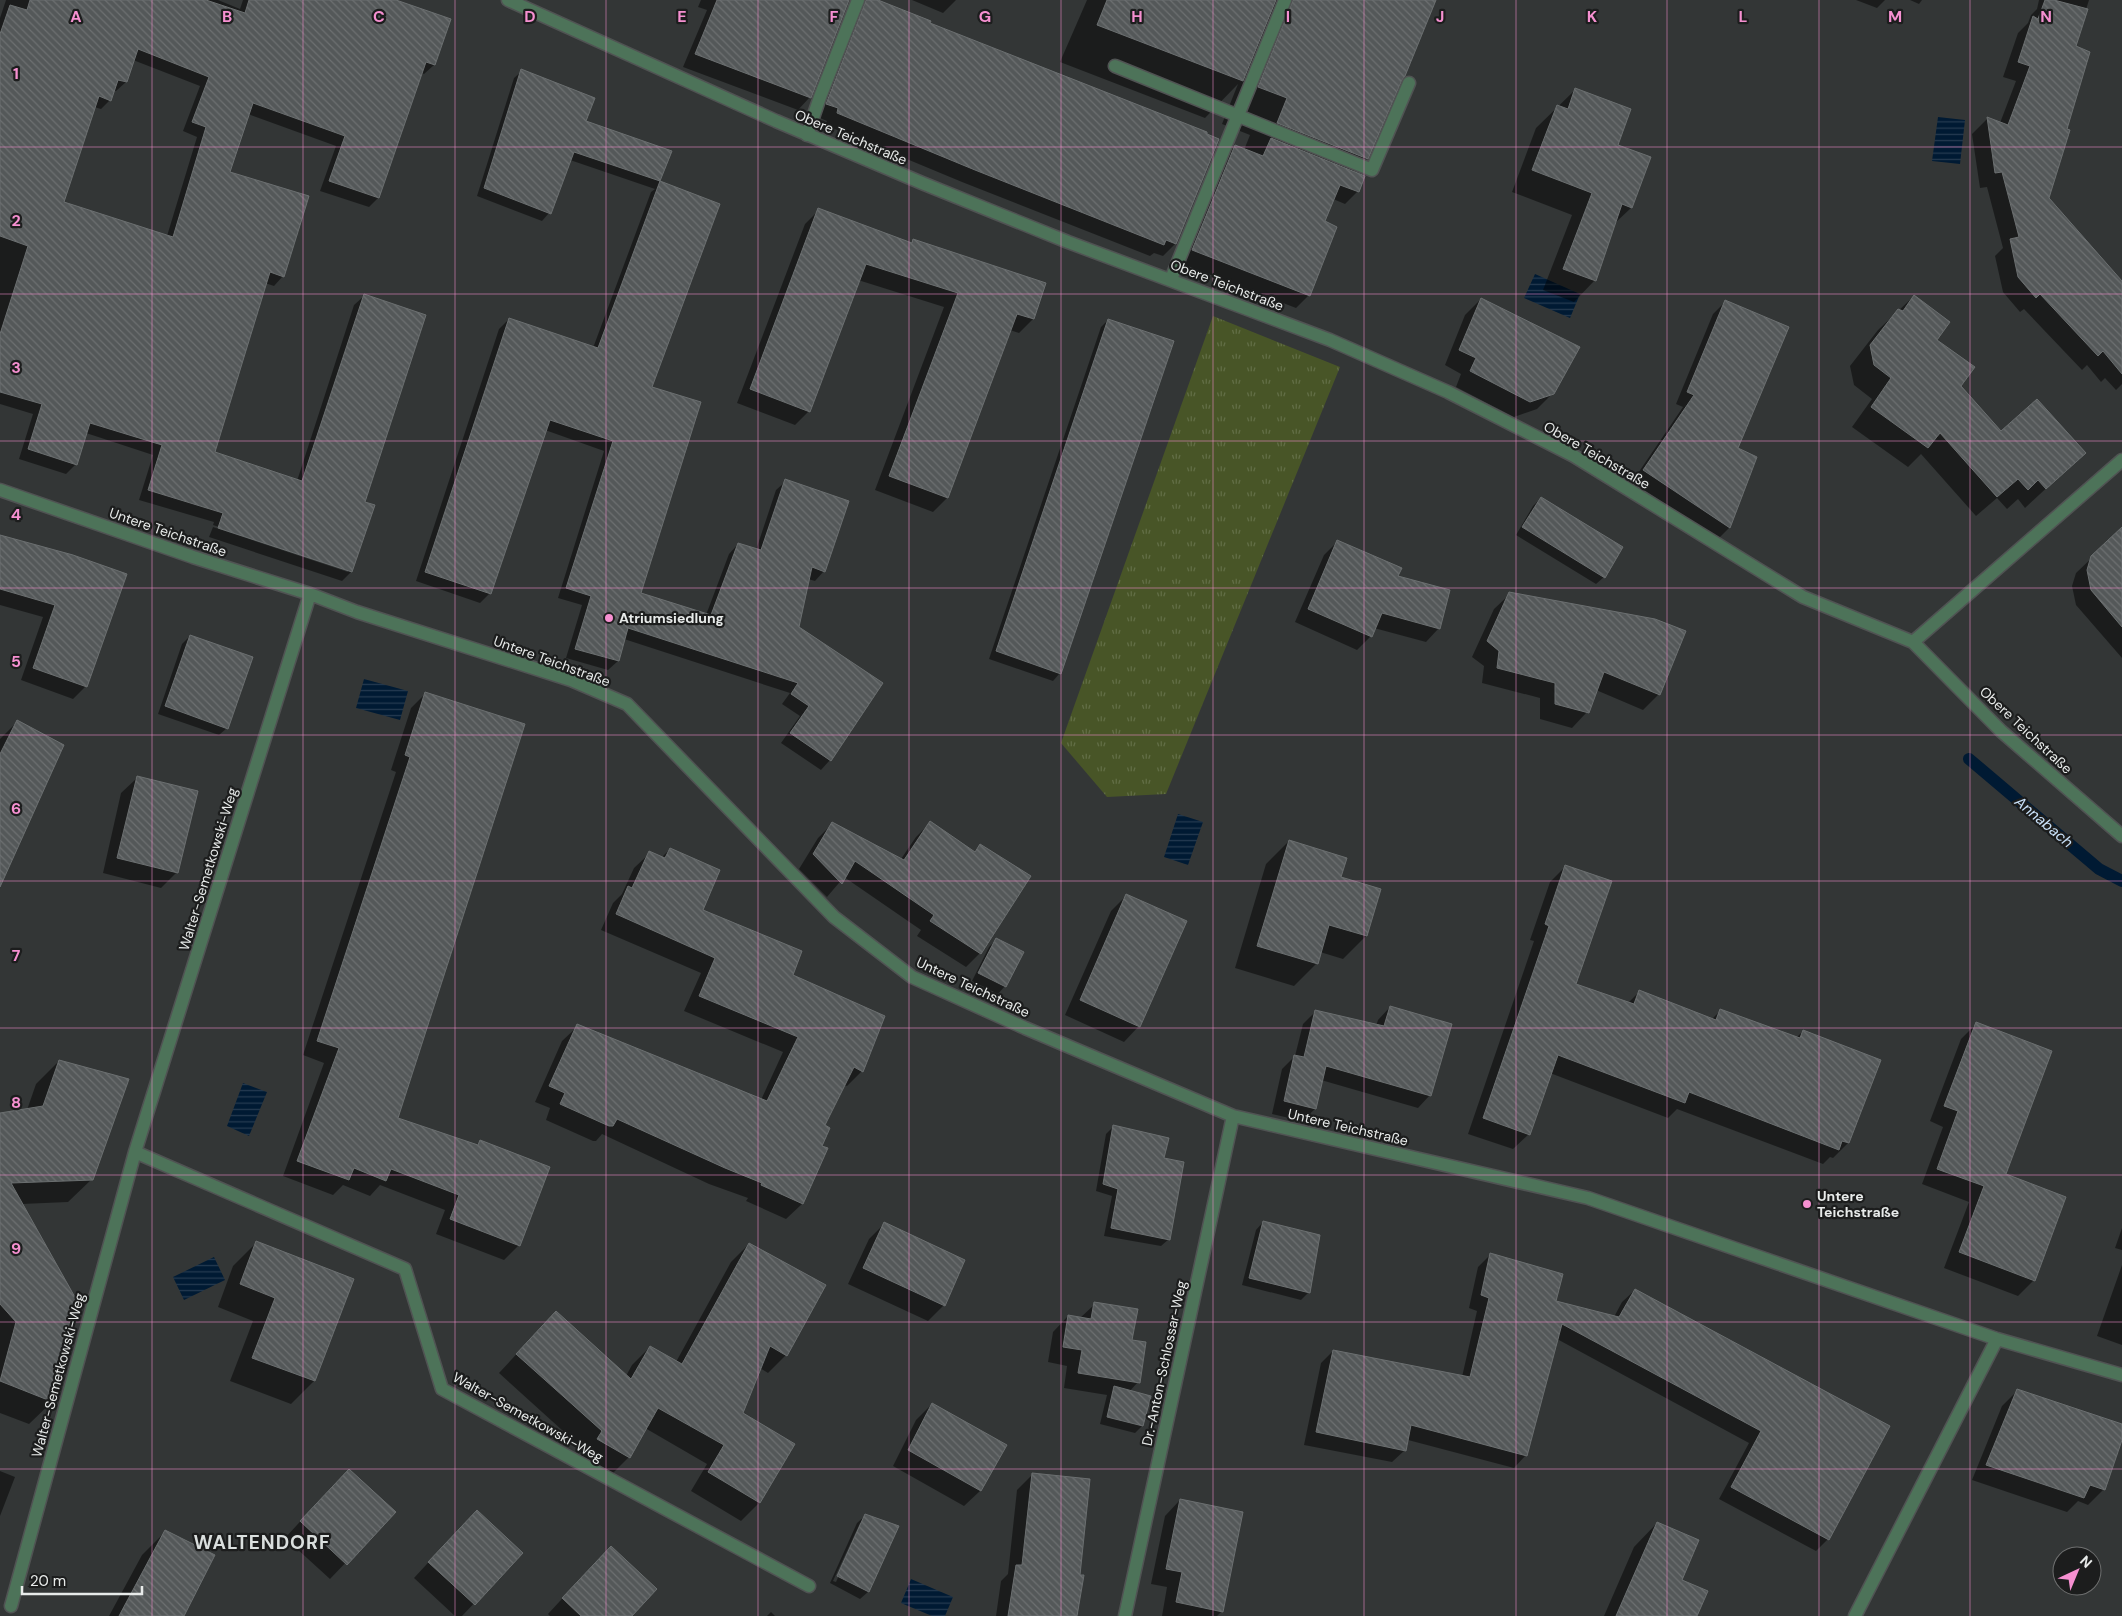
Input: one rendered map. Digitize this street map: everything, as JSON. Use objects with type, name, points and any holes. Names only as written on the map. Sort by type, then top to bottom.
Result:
[{"type":"street","name":"Obere Teichstraße","points":[[508,0],[807,134],[1068,242],[1330,340],[1448,392],[1574,456],[1803,597],[1913,642],[2001,731],[2122,836]]},
{"type":"street","points":[[807,134],[858,0]]},
{"type":"street","points":[[1171,279],[1285,0]]},
{"type":"street","points":[[1115,66],[1372,170],[1409,82]]},
{"type":"street","points":[[1913,642],[2122,460]]},
{"type":"street","name":"Untere Teichstraße","points":[[0,490],[310,594],[357,612],[571,680],[627,704],[834,917],[912,976],[1025,1028],[1233,1116],[1588,1198],[1997,1339],[2122,1375]]},
{"type":"street","name":"Walter-Semetkowski-Weg","points":[[11,1606],[135,1152],[310,594]]},
{"type":"street","name":"Dr.-Anton-Schlossar-Weg","points":[[1125,1616],[1233,1116]]},
{"type":"street","name":"Walter-Semetkowski-Weg","points":[[135,1152],[405,1269],[442,1389],[809,1586]]},
{"type":"street","points":[[1855,1616],[1997,1339]]},
{"type":"green space","points":[[1213,316],[1340,367],[1166,794],[1107,797],[1061,743]]},
{"type":"water","points":[[1938,117],[1965,120],[1960,164],[1932,161]]},
{"type":"water","points":[[1535,274],[1580,294],[1570,318],[1524,298]]},
{"type":"water","points":[[364,679],[408,691],[400,720],[356,708]]},
{"type":"water","points":[[1178,814],[1203,822],[1188,865],[1164,857]]},
{"type":"water","points":[[243,1083],[267,1092],[249,1136],[227,1126]]},
{"type":"water","points":[[214,1257],[225,1280],[184,1300],[173,1277]]},
{"type":"water","points":[[911,1579],[953,1597],[945,1616],[932,1616],[901,1603]]},
{"type":"building","points":[[30,0],[206,0],[245,13],[249,0],[396,0],[451,19],[435,65],[426,62],[379,198],[329,181],[345,136],[253,103],[230,172],[309,196],[284,277],[270,272],[215,452],[302,481],[364,294],[426,315],[365,502],[375,505],[352,572],[218,528],[223,513],[148,490],[162,445],[90,423],[77,465],[28,449],[42,404],[0,392],[0,334],[28,246],[0,236],[0,34],[10,5],[27,10]],"holes":[[[138,49],[209,77],[192,122],[206,127],[173,237],[64,202],[99,96],[111,101],[118,80],[127,82]]]},
{"type":"building","points":[[717,0],[849,0],[811,98],[695,54]]},
{"type":"building","points":[[866,0],[878,0],[931,21],[930,23],[1207,132],[1207,134],[1219,139],[1176,244],[1166,240],[1164,245],[837,113],[838,108],[826,104]]},
{"type":"building","points":[[1107,0],[1276,0],[1243,81],[1097,25]]},
{"type":"building","points":[[1293,0],[1436,0],[1368,159],[1277,123],[1287,98],[1258,87]]},
{"type":"building","points":[[2045,0],[2054,0],[2088,9],[2076,46],[2090,52],[2067,129],[2070,130],[2049,198],[2122,281],[2122,374],[2103,351],[2098,356],[2040,294],[2036,298],[2018,277],[2010,239],[2019,237],[2002,172],[1995,173],[1987,117],[2008,125],[2030,66],[2018,62],[2033,16],[2038,19]]},
{"type":"building","points":[[521,69],[595,98],[586,121],[672,151],[660,181],[574,152],[551,214],[484,188]]},
{"type":"building","points":[[1575,88],[1631,109],[1618,145],[1651,157],[1632,208],[1622,204],[1596,281],[1563,269],[1592,193],[1532,170],[1557,105],[1568,109]]},
{"type":"building","points":[[1271,138],[1365,176],[1359,192],[1340,185],[1325,221],[1337,227],[1310,296],[1192,250],[1235,145],[1263,156]]},
{"type":"building","points":[[660,181],[720,204],[652,387],[701,402],[641,593],[711,615],[738,543],[761,550],[785,479],[849,501],[825,572],[812,567],[799,627],[883,683],[831,761],[790,733],[809,706],[791,694],[798,683],[628,628],[619,661],[575,649],[591,596],[566,588],[613,441],[550,420],[491,594],[425,572],[509,318],[598,348]]},
{"type":"building","points":[[818,208],[912,243],[913,239],[1046,283],[1034,319],[1017,314],[948,498],[889,476],[958,293],[866,264],[810,412],[750,389]]},
{"type":"building","points":[[1914,295],[1950,322],[1937,340],[1975,367],[1961,386],[2001,431],[2037,399],[2086,453],[2046,489],[2038,480],[2028,490],[2018,479],[1997,497],[1940,433],[1928,448],[1871,407],[1891,378],[1874,365],[1870,345],[1898,309],[1903,311]]},
{"type":"building","points":[[1481,298],[1580,347],[1554,394],[1530,402],[1470,371],[1476,358],[1459,350]]},
{"type":"building","points":[[1725,300],[1789,327],[1738,448],[1757,457],[1730,528],[1643,470],[1694,395],[1687,392]]},
{"type":"building","points":[[1108,319],[1174,341],[1061,674],[996,651]]},
{"type":"building","points":[[1541,497],[1623,547],[1605,578],[1522,527]]},
{"type":"building","points":[[2122,527],[2122,627],[2091,590],[2087,570],[2091,556]]},
{"type":"building","points":[[0,535],[73,555],[127,574],[87,687],[33,668],[55,605],[0,589]]},
{"type":"building","points":[[1337,540],[1402,568],[1398,576],[1450,590],[1440,629],[1382,613],[1372,637],[1308,609]]},
{"type":"building","points":[[1509,592],[1655,619],[1686,631],[1660,695],[1604,672],[1589,713],[1555,704],[1555,683],[1497,668],[1499,651],[1487,641]]},
{"type":"building","points":[[190,635],[253,657],[228,729],[165,706]]},
{"type":"building","points":[[425,692],[525,724],[398,1118],[478,1145],[480,1140],[550,1167],[520,1246],[450,1219],[459,1195],[391,1169],[386,1181],[354,1168],[349,1180],[297,1161],[339,1048],[317,1041],[410,757],[405,755]]},
{"type":"building","points":[[17,720],[64,745],[0,887],[0,754]]},
{"type":"building","points":[[137,776],[198,791],[178,873],[117,858]]},
{"type":"building","points":[[930,821],[975,852],[980,844],[1031,876],[981,954],[930,921],[934,915],[855,861],[842,884],[813,854],[832,822],[904,860]]},
{"type":"building","points":[[1289,840],[1347,858],[1341,877],[1381,889],[1367,936],[1329,925],[1318,964],[1257,946]]},
{"type":"building","points":[[670,848],[720,870],[703,910],[802,951],[793,975],[885,1016],[863,1072],[854,1067],[825,1125],[830,1128],[822,1146],[828,1148],[803,1204],[761,1185],[762,1183],[617,1119],[613,1126],[609,1126],[560,1104],[565,1093],[549,1086],[577,1024],[767,1101],[798,1037],[699,996],[715,958],[616,914],[628,886],[632,888],[649,851],[665,858]]},
{"type":"building","points":[[1565,865],[1612,881],[1576,984],[1634,1004],[1639,990],[1716,1020],[1720,1009],[1800,1038],[1803,1030],[1881,1060],[1849,1143],[1842,1141],[1839,1150],[1689,1092],[1685,1103],[1558,1055],[1530,1135],[1483,1118],[1549,926],[1545,924]]},
{"type":"building","points":[[1126,894],[1187,921],[1140,1027],[1080,1000]]},
{"type":"building","points":[[996,938],[1024,952],[1006,987],[978,973]]},
{"type":"building","points":[[1390,1006],[1452,1024],[1431,1096],[1326,1066],[1316,1109],[1284,1101],[1294,1055],[1304,1057],[1315,1010],[1384,1026]]},
{"type":"building","points":[[1976,1022],[2052,1051],[2006,1174],[2066,1197],[2035,1281],[1959,1252],[1984,1186],[1937,1169],[1958,1111],[1944,1106]]},
{"type":"building","points":[[59,1060],[129,1079],[93,1180],[11,1183],[76,1299],[53,1402],[0,1381],[16,1322],[0,1304],[0,1113],[43,1106]]},
{"type":"building","points":[[1113,1125],[1169,1138],[1164,1158],[1184,1162],[1170,1240],[1111,1228],[1118,1189],[1103,1184]]},
{"type":"building","points":[[1263,1221],[1320,1235],[1310,1293],[1249,1278]]},
{"type":"building","points":[[884,1222],[965,1260],[945,1306],[863,1268]]},
{"type":"building","points":[[256,1241],[354,1279],[315,1381],[252,1358],[275,1298],[240,1284]]},
{"type":"building","points":[[749,1243],[826,1285],[787,1356],[770,1346],[743,1413],[795,1444],[760,1503],[708,1472],[724,1445],[658,1408],[630,1458],[597,1439],[602,1431],[516,1354],[556,1311],[631,1379],[650,1346],[682,1364]]},
{"type":"building","points":[[1490,1253],[1563,1274],[1556,1301],[1619,1317],[1635,1289],[1890,1426],[1829,1540],[1731,1487],[1761,1431],[1562,1324],[1527,1456],[1411,1425],[1406,1451],[1316,1432],[1333,1350],[1470,1377],[1489,1298],[1481,1295]]},
{"type":"building","points":[[1094,1302],[1138,1309],[1132,1340],[1146,1342],[1140,1383],[1078,1373],[1082,1350],[1063,1347],[1068,1315],[1091,1319]]},
{"type":"building","points":[[1114,1386],[1151,1396],[1143,1426],[1107,1417]]},
{"type":"building","points":[[2017,1389],[2122,1424],[2122,1440],[2105,1490],[2090,1485],[2084,1498],[1986,1465]]},
{"type":"building","points":[[932,1403],[1007,1445],[981,1491],[908,1450]]},
{"type":"building","points":[[349,1469],[396,1512],[347,1565],[300,1521]]},
{"type":"building","points":[[1032,1473],[1090,1479],[1080,1575],[1084,1575],[1077,1616],[1008,1616],[1016,1565],[1022,1565]]},
{"type":"building","points":[[1180,1499],[1243,1512],[1223,1612],[1176,1602],[1182,1572],[1166,1569]]},
{"type":"building","points":[[477,1510],[523,1553],[475,1605],[428,1562]]},
{"type":"building","points":[[865,1514],[899,1526],[869,1592],[837,1576]]},
{"type":"building","points":[[1657,1522],[1699,1540],[1682,1580],[1708,1591],[1697,1616],[1616,1616]]},
{"type":"building","points":[[165,1530],[215,1555],[184,1616],[119,1616]]},
{"type":"building","points":[[611,1546],[657,1589],[632,1616],[581,1616],[562,1598]]},
{"type":"waterway","name":"Annabach","points":[[1969,759],[2099,869],[2122,881]]},
{"type":"place","name":"Atriumsiedlung","points":[[609,618]]},
{"type":"place","name":"Untere Teichstraße","points":[[1807,1204]]},
{"type":"district","name":"WALTENDORF","points":[[262,1542]]}]
